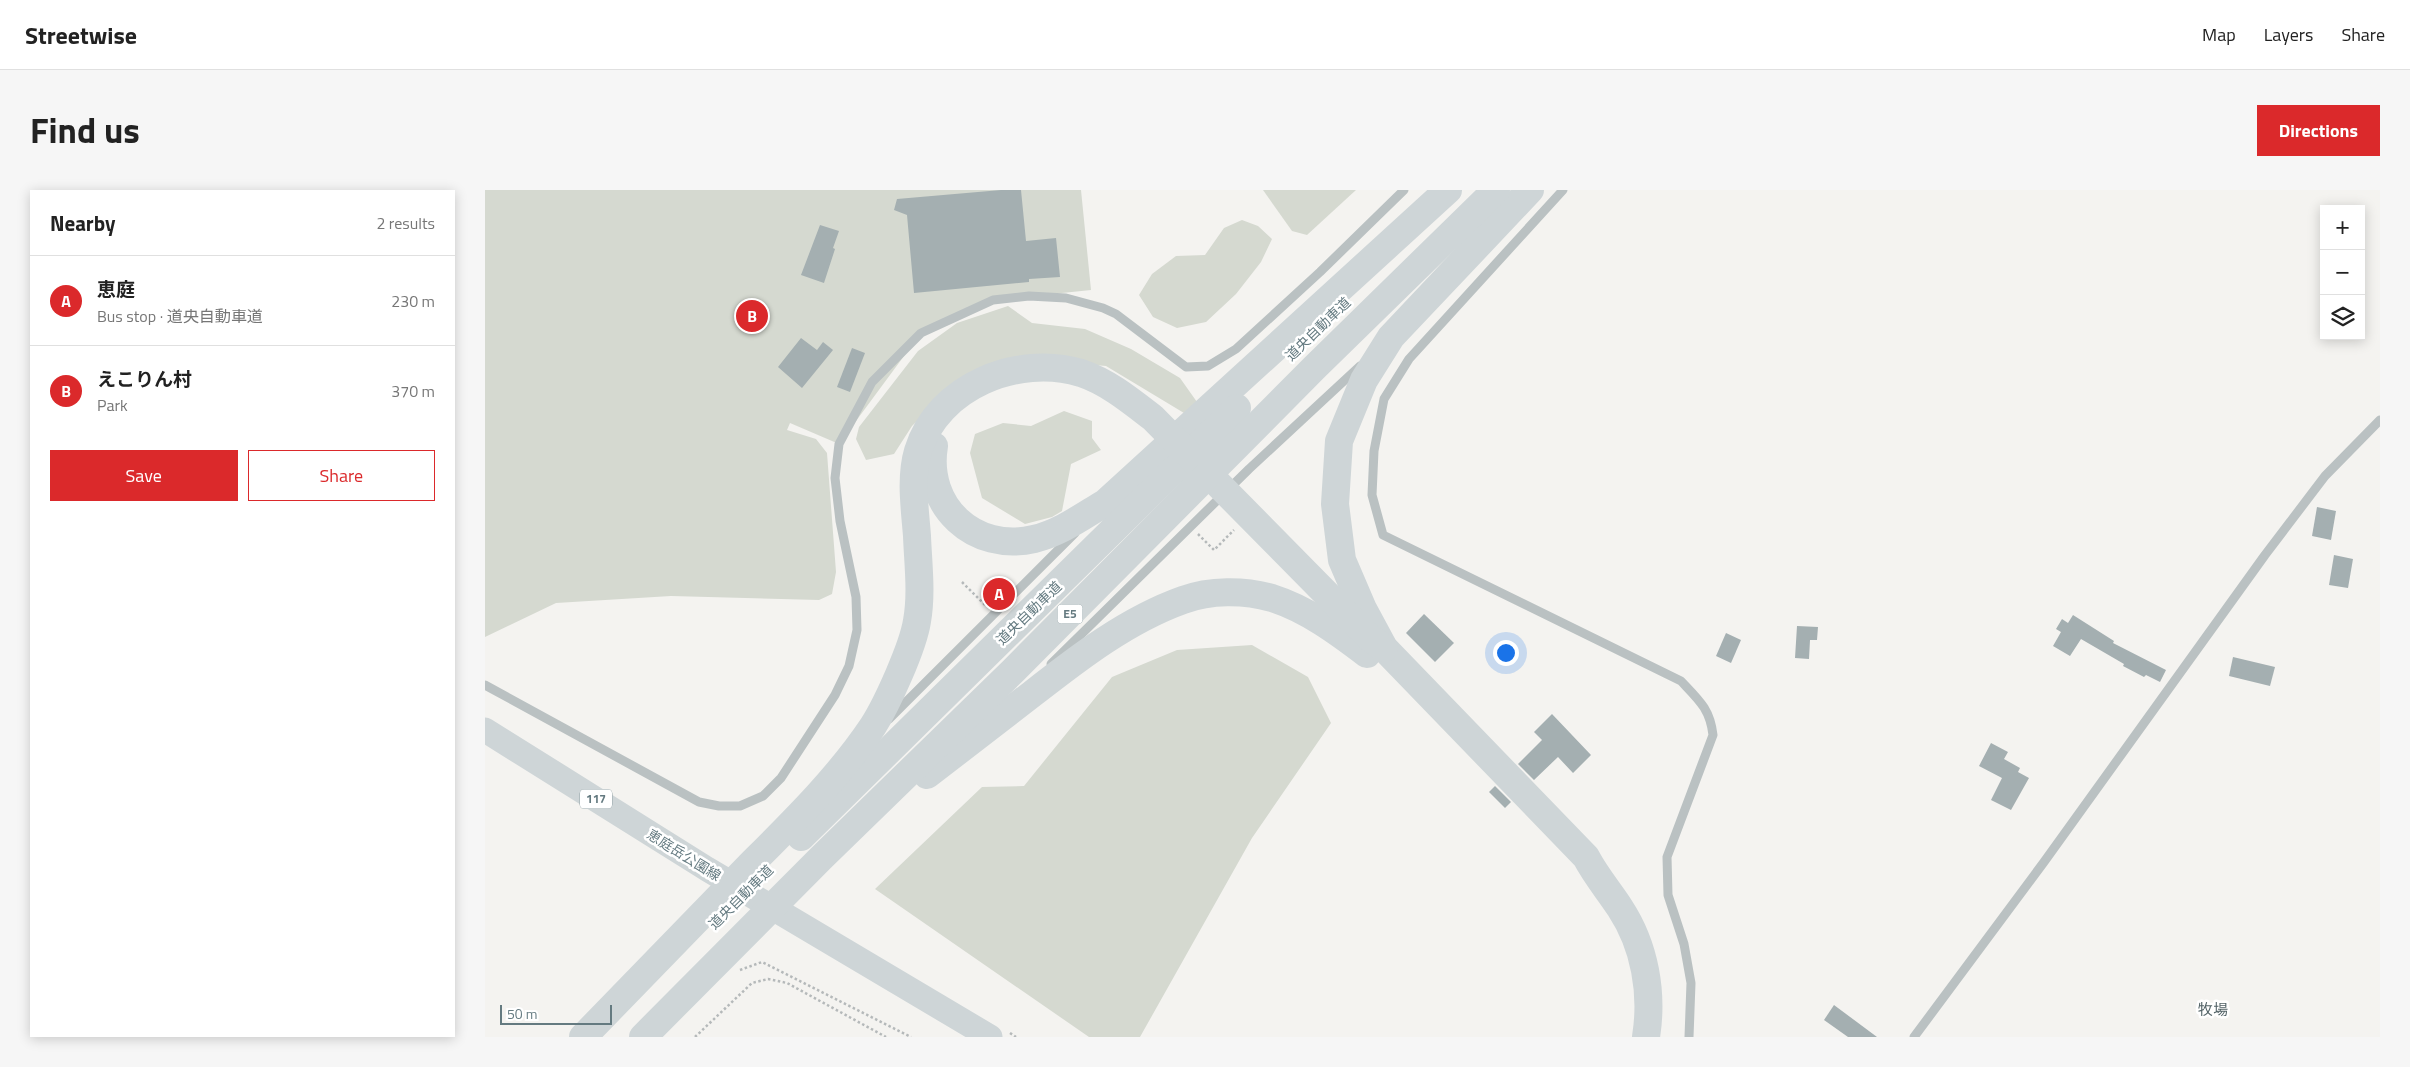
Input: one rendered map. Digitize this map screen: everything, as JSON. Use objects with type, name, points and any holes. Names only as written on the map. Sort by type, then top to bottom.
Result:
[{"type":"highway","points":[[1148,421],[1085,389],[1039,381],[1013,384],[990,390],[971,400],[953,414],[934,443],[931,463],[933,482],[950,512],[965,526],[986,538],[1002,541],[1033,539],[1065,527],[1105,503],[1448,190]]},
{"type":"highway","name":"道央自動車道","points":[[600,1037],[1459,190]]},
{"type":"highway","name":"道央自動車道","points":[[643,1037],[821,858],[1013,671],[1314,368],[1496,190]]},
{"type":"highway","points":[[1379,653],[1343,560],[1335,504],[1339,441],[1364,380],[1391,337],[1530,190]]},
{"type":"highway","points":[[583,1037],[794,820],[842,767],[874,725],[905,661],[917,621],[919,574],[914,485],[917,454],[926,430],[944,406],[961,392],[1000,374],[1021,369],[1049,368],[1081,373],[1119,392],[1369,637],[1379,653],[1586,857],[1595,874],[1621,909],[1639,950],[1649,984],[1646,1037]]},
{"type":"highway","points":[[821,858],[1067,666],[1130,625],[1184,599],[1213,593],[1241,592],[1272,598],[1307,613],[1379,653]]},
{"type":"main road","name":"恵庭岳公園線","points":[[485,730],[787,918],[990,1037]]},
{"type":"street","points":[[485,685],[539,712],[699,802],[719,806],[740,806],[763,796],[781,778],[835,695],[849,666],[857,630],[856,597],[840,521],[835,478],[839,444],[871,382],[921,333],[993,300],[1029,296],[1066,298],[1103,308],[1116,314],[1186,367],[1208,366],[1236,349],[1320,272],[1404,190]]},
{"type":"street","points":[[1563,190],[1409,359],[1384,399],[1374,451],[1372,495],[1383,535],[1681,681],[1700,701],[1711,718],[1713,735],[1667,857],[1669,895],[1684,944],[1691,984],[1689,1037]]},
{"type":"street","points":[[1041,674],[1249,469],[1391,337]]},
{"type":"street","points":[[1914,1037],[2045,862],[2265,555],[2325,476],[2380,420]]},
{"type":"street","points":[[842,767],[1105,503]]},
{"type":"street","points":[[969,743],[1033,680]]},
{"type":"path","points":[[1197,533],[1214,550],[1234,530]]},
{"type":"path","points":[[962,582],[989,609]]},
{"type":"path","points":[[739,970],[762,962],[911,1037]]},
{"type":"path","points":[[695,1037],[752,983],[768,979],[787,983],[886,1037]]},
{"type":"shaded area","points":[[485,190],[1081,190],[1091,290],[993,300],[921,333],[839,444],[790,423],[787,430],[816,439],[827,453],[836,572],[832,594],[819,600],[671,596],[556,603],[485,637]]},
{"type":"shaded area","points":[[1263,190],[1356,190],[1307,235],[1292,231]]},
{"type":"shaded area","points":[[1242,220],[1258,226],[1272,239],[1261,262],[1236,294],[1206,322],[1177,328],[1153,317],[1139,295],[1152,274],[1176,256],[1205,255],[1224,228]]},
{"type":"shaded area","points":[[1008,306],[1032,323],[1085,329],[1131,349],[1180,378],[1197,402],[1184,413],[1106,366],[1026,359],[944,394],[912,426],[894,454],[866,460],[856,439],[859,427],[918,351],[957,323]]},
{"type":"shaded area","points":[[1064,411],[1092,421],[1092,438],[1101,450],[1071,464],[1062,511],[1052,517],[1025,524],[982,498],[970,453],[975,434],[1003,423],[1031,426]]},
{"type":"shaded area","points":[[1252,645],[1308,677],[1331,723],[1252,838],[1140,1037],[1089,1037],[875,889],[982,787],[1024,786],[1112,677],[1177,650]]},
{"type":"building","points":[[1021,190],[1026,241],[1056,238],[1060,277],[1029,279],[1029,282],[914,293],[907,215],[894,210],[897,199]]},
{"type":"building","points":[[820,225],[839,231],[824,283],[801,275]]},
{"type":"building","points":[[801,338],[817,350],[823,342],[833,350],[802,388],[778,367]]},
{"type":"building","points":[[852,348],[865,353],[850,392],[837,387]]},
{"type":"building","points":[[2317,507],[2336,511],[2331,540],[2312,536]]},
{"type":"building","points":[[2334,555],[2353,559],[2348,588],[2329,585]]},
{"type":"building","points":[[1424,614],[1454,643],[1435,662],[1406,633]]},
{"type":"building","points":[[2073,615],[2114,641],[2113,643],[2166,670],[2160,682],[2146,675],[2144,677],[2123,666],[2124,664],[2081,639],[2070,656],[2053,646],[2061,632],[2056,629],[2062,619],[2068,623]]},
{"type":"building","points":[[1797,626],[1818,627],[1817,640],[1810,640],[1809,659],[1795,658]]},
{"type":"building","points":[[1726,633],[1741,640],[1731,663],[1716,656]]},
{"type":"building","points":[[2233,657],[2275,667],[2270,686],[2229,676]]},
{"type":"building","points":[[1552,714],[1591,755],[1573,773],[1558,757],[1534,780],[1518,764],[1542,740],[1534,732]]},
{"type":"building","points":[[1991,743],[2008,752],[2004,759],[2020,768],[2018,772],[2029,778],[2011,810],[1991,800],[2002,778],[1979,766]]},
{"type":"building","points":[[1495,786],[1511,802],[1505,808],[1489,792]]},
{"type":"building","points":[[1834,1005],[1877,1037],[1848,1037],[1824,1020]]},
{"type":"place","name":"えこりん村","points":[[752,316]]},
{"type":"place","name":"恵庭","points":[[999,594]]},
{"type":"district","name":"牧場","points":[[2213,1010]]}]
